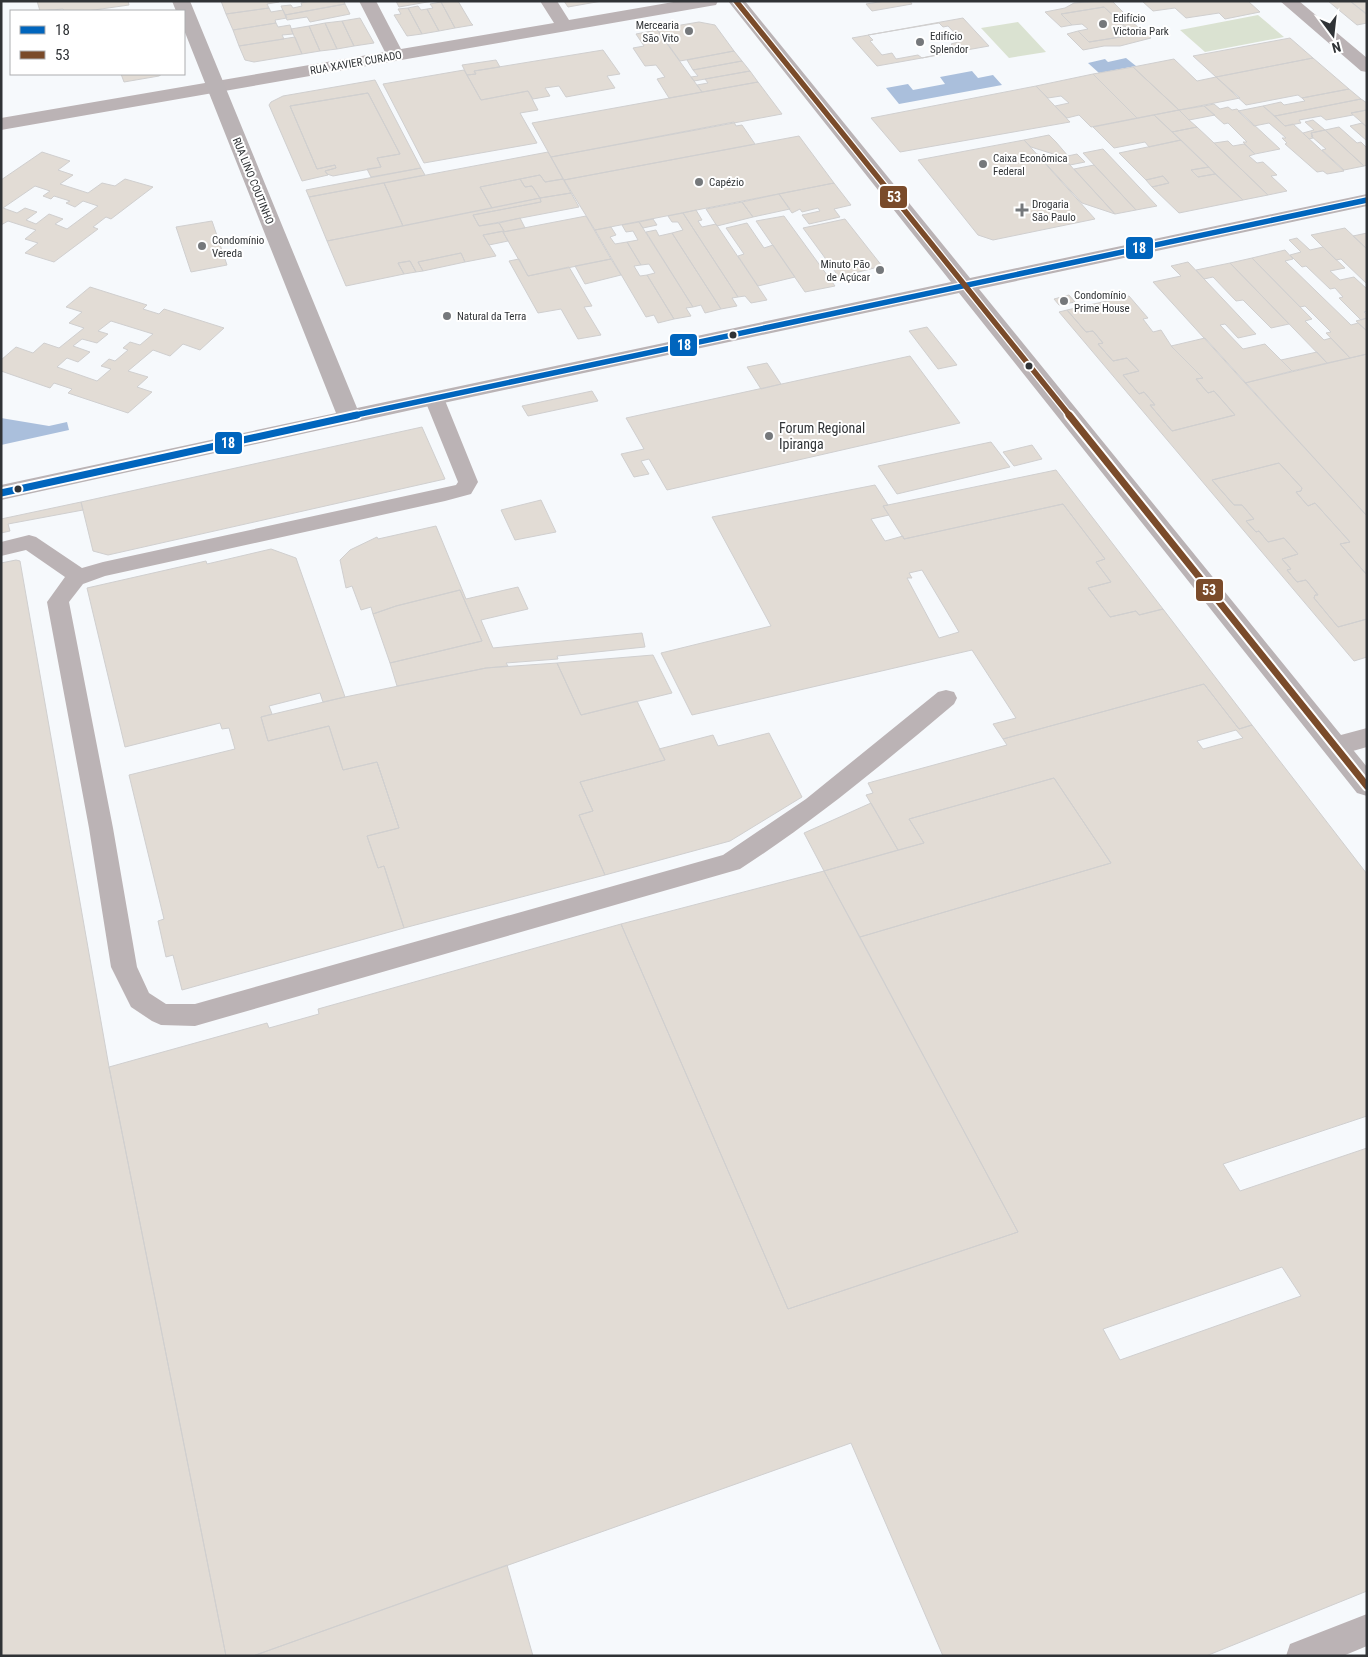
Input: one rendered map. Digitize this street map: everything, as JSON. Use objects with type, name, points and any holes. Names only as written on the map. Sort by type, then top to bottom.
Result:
[{"type":"street","points":[[367,1],[396,56]]},
{"type":"street","points":[[548,1],[565,27]]},
{"type":"street","name":"RUA XAVIER CURADO","points":[[1,124],[710,1]]},
{"type":"street","points":[[736,1],[1367,786]]},
{"type":"street","points":[[1288,1],[1367,67]]},
{"type":"street","name":"RUA LINO COUTINHO","points":[[185,11],[349,416]]},
{"type":"street","points":[[1,493],[349,416],[1367,200]]},
{"type":"street","points":[[1335,746],[1367,737]]},
{"type":"lane","points":[[434,398],[468,482],[464,489],[445,495],[103,569],[78,576],[65,587],[58,602],[101,828],[124,967],[140,1000],[160,1014],[195,1015],[731,862],[774,836],[822,801],[946,698]]},
{"type":"lane","points":[[1,548],[28,542],[78,576]]},
{"type":"lane","points":[[1302,1656],[1367,1630]]},
{"type":"green space","points":[[1258,15],[1284,37],[1205,52],[1180,30]]},
{"type":"green space","points":[[1018,22],[1046,52],[1009,58],[981,28]]},
{"type":"water","points":[[1126,58],[1136,66],[1099,73],[1088,63],[1105,59],[1108,62]]},
{"type":"water","points":[[972,71],[978,78],[993,75],[1002,85],[899,104],[886,88],[908,84],[913,90],[945,84],[940,77]]},
{"type":"water","points":[[1,418],[49,426],[67,422],[69,430],[1,445]]},
{"type":"building","points":[[37,1],[128,1],[129,5],[94,10],[40,10]]},
{"type":"building","points":[[221,1],[279,2],[267,4],[269,8],[226,14]]},
{"type":"building","points":[[310,1],[344,1],[345,4],[285,15],[281,6],[291,5],[293,8],[302,6],[301,3]]},
{"type":"building","points":[[396,1],[433,1],[399,7]]},
{"type":"building","points":[[458,1],[473,25],[455,28],[441,2]]},
{"type":"building","points":[[564,1],[602,1],[568,7]]},
{"type":"building","points":[[885,1],[910,1],[912,4],[872,11],[866,4]]},
{"type":"building","points":[[1112,1],[1127,16],[1116,18],[1104,7],[1061,14],[1072,25],[1061,27],[1045,12],[1065,8],[1074,3]]},
{"type":"building","points":[[1142,1],[1248,1],[1260,12],[1225,19],[1219,13],[1186,18],[1175,8],[1153,11]]},
{"type":"building","points":[[1328,1],[1350,1],[1367,14],[1367,23],[1357,25]]},
{"type":"building","points":[[1350,1],[1367,1],[1367,14],[1366,14]]},
{"type":"building","points":[[441,2],[455,28],[439,31],[427,9],[433,8],[430,4]]},
{"type":"building","points":[[345,4],[350,14],[310,22],[307,17],[287,20],[285,15]]},
{"type":"building","points":[[418,6],[421,10],[427,9],[439,31],[422,34],[408,8]]},
{"type":"building","name":"Edifício Victoria Park","points":[[1104,7],[1133,35],[1089,42],[1078,31],[1088,29],[1082,24],[1072,25],[1061,14]]},
{"type":"building","points":[[269,8],[271,12],[283,10],[287,18],[275,20],[276,23],[233,30],[226,14]]},
{"type":"building","points":[[408,8],[422,34],[407,36],[394,15],[401,14],[398,9]]},
{"type":"building","points":[[360,18],[374,43],[354,46],[342,21]]},
{"type":"building","name":"Edifício Splendor","points":[[963,18],[989,46],[877,66],[852,38]]},
{"type":"building","points":[[342,21],[354,46],[337,49],[325,23]]},
{"type":"building","points":[[699,22],[715,25],[734,51],[680,61],[657,29]]},
{"type":"building","points":[[1132,22],[1151,38],[1120,46],[1104,46],[1083,50],[1067,34],[1078,31],[1089,42],[1133,35],[1122,23]]},
{"type":"building","points":[[276,23],[278,27],[290,25],[293,34],[282,35],[284,39],[239,46],[233,30]]},
{"type":"building","points":[[325,23],[337,49],[320,51],[309,26]]},
{"type":"building","points":[[939,23],[943,27],[948,26],[962,41],[951,44],[955,48],[933,52],[936,55],[922,58],[918,55],[896,59],[892,53],[882,55],[870,41],[873,40],[868,35]]},
{"type":"building","points":[[309,26],[320,51],[302,54],[291,29]]},
{"type":"building","points":[[657,30],[702,92],[669,98],[657,79],[665,77],[656,65],[645,66],[633,48],[644,46],[636,34]]},
{"type":"building","points":[[295,37],[302,54],[254,62],[245,60],[239,46]]},
{"type":"building","points":[[1290,38],[1313,58],[1216,77],[1193,56]]},
{"type":"building","points":[[603,50],[620,74],[607,76],[615,88],[566,97],[559,86],[545,88],[550,96],[533,99],[528,91],[481,100],[467,75],[476,74],[474,71]]},
{"type":"building","points":[[734,51],[742,61],[693,70],[687,60]]},
{"type":"building","points":[[1313,58],[1349,89],[1302,98],[1298,95],[1246,105],[1216,77]]},
{"type":"building","points":[[1174,59],[1197,81],[1216,77],[1240,98],[1179,110],[1133,67]]},
{"type":"building","points":[[496,60],[500,67],[474,71],[476,74],[467,75],[462,65]]},
{"type":"building","points":[[742,61],[750,71],[694,81],[691,77],[698,76],[693,70]]},
{"type":"building","points":[[1133,67],[1179,110],[1137,118],[1093,74]]},
{"type":"building","points":[[464,70],[481,100],[528,91],[538,110],[520,113],[537,143],[424,163],[383,84]]},
{"type":"building","points":[[750,71],[758,82],[702,92],[697,85],[708,83],[705,79]]},
{"type":"building","points":[[1093,74],[1137,118],[1091,127],[1079,115],[1067,118],[1055,106],[1069,103],[1061,96],[1048,98],[1036,86]]},
{"type":"building","points":[[121,75],[160,75],[159,76],[124,82]]},
{"type":"building","points":[[375,80],[421,168],[371,177],[367,169],[381,167],[377,158],[400,154],[368,93],[290,106],[317,169],[335,165],[336,168],[325,171],[328,175],[302,181],[269,105],[271,102],[283,96]]},
{"type":"building","points":[[758,82],[782,114],[551,157],[532,123]]},
{"type":"building","points":[[1036,86],[1070,122],[900,152],[871,118]]},
{"type":"building","points":[[1349,89],[1361,99],[1275,116],[1263,106],[1281,102],[1284,105],[1305,101],[1302,98]]},
{"type":"building","points":[[368,93],[400,154],[377,158],[381,167],[333,176],[325,171],[336,168],[335,165],[317,169],[290,106]]},
{"type":"building","points":[[1361,99],[1367,103],[1367,110],[1351,113],[1353,115],[1326,120],[1321,116],[1299,120],[1301,123],[1285,126],[1275,116]]},
{"type":"building","points":[[1214,104],[1220,109],[1228,107],[1232,110],[1237,109],[1280,149],[1255,154],[1243,142],[1247,142],[1228,123],[1224,124],[1204,106]]},
{"type":"building","points":[[1204,106],[1215,115],[1189,120],[1179,110]]},
{"type":"building","points":[[1263,106],[1285,126],[1293,124],[1344,171],[1327,174],[1323,171],[1317,172],[1285,144],[1287,143],[1282,138],[1286,138],[1269,123],[1254,126],[1238,111]]},
{"type":"building","points":[[1179,110],[1197,127],[1172,132],[1154,115]]},
{"type":"building","points":[[1367,110],[1367,127],[1351,113]]},
{"type":"building","points":[[1154,115],[1181,140],[1149,147],[1145,142],[1114,148],[1093,127]]},
{"type":"building","points":[[1313,120],[1325,130],[1311,133],[1313,138],[1309,139],[1303,133],[1314,130],[1305,122]]},
{"type":"building","points":[[734,122],[736,126],[742,125],[755,144],[564,180],[551,157]]},
{"type":"building","points":[[1362,123],[1367,127],[1367,141],[1350,126]]},
{"type":"building","points":[[1197,127],[1268,195],[1243,200],[1172,132]]},
{"type":"building","points":[[1339,127],[1357,143],[1361,142],[1367,148],[1367,165],[1364,166],[1325,130]]},
{"type":"building","points":[[1325,130],[1364,166],[1344,170],[1322,150],[1326,149],[1311,136],[1313,136],[1311,133]]},
{"type":"building","points":[[1049,135],[1068,156],[1063,157],[1031,147],[1024,140]]},
{"type":"building","name":"Capézio","points":[[799,136],[834,183],[595,230],[564,180]]},
{"type":"building","points":[[1024,140],[1095,219],[993,240],[978,235],[918,160]]},
{"type":"building","points":[[1181,140],[1209,167],[1191,170],[1198,177],[1215,174],[1243,200],[1179,213],[1152,187],[1169,183],[1163,176],[1146,180],[1119,153]]},
{"type":"building","points":[[1228,141],[1233,146],[1244,144],[1255,154],[1249,156],[1257,163],[1263,162],[1277,175],[1271,176],[1287,191],[1268,195],[1214,143]]},
{"type":"building","points":[[1103,149],[1157,206],[1136,210],[1083,153]]},
{"type":"building","points":[[42,152],[70,161],[58,170],[73,175],[60,184],[88,193],[102,183],[115,186],[125,179],[153,187],[111,219],[106,217],[93,227],[98,229],[54,262],[25,253],[38,243],[25,239],[36,230],[8,221],[1,225],[1,180]]},
{"type":"building","points":[[548,152],[563,179],[545,182],[540,175],[480,187],[492,208],[403,226],[384,183]]},
{"type":"building","points":[[1037,154],[1069,164],[1115,214],[1082,203]]},
{"type":"building","points":[[1077,154],[1085,162],[1070,165],[1063,157]]},
{"type":"building","points":[[1094,165],[1136,210],[1115,214],[1074,169]]},
{"type":"building","points":[[1209,167],[1215,174],[1198,177],[1191,170]]},
{"type":"building","points":[[421,168],[425,175],[309,197],[306,190]]},
{"type":"building","points":[[540,175],[545,182],[563,179],[571,193],[540,198],[532,186],[525,187],[520,179]]},
{"type":"building","points":[[1163,176],[1169,183],[1152,187],[1146,180]]},
{"type":"building","points":[[520,179],[525,187],[532,186],[540,198],[492,208],[480,187]]},
{"type":"building","points":[[384,183],[403,226],[327,241],[309,197]]},
{"type":"building","points":[[834,183],[851,205],[834,209],[840,217],[809,224],[802,215],[820,211],[818,208],[802,212],[800,209],[792,213],[779,194]]},
{"type":"building","points":[[35,186],[50,191],[43,196],[51,199],[54,196],[70,201],[66,203],[75,207],[83,201],[98,206],[67,229],[55,224],[63,219],[49,214],[36,224],[26,220],[37,212],[25,208],[17,213],[3,208]]},
{"type":"building","points":[[571,193],[579,207],[479,226],[473,215],[541,202],[540,198]]},
{"type":"building","points":[[779,194],[790,209],[753,217],[742,202]]},
{"type":"building","points":[[540,198],[541,202],[473,215],[479,226],[499,223],[504,231],[483,235],[496,256],[465,262],[461,253],[418,262],[423,271],[416,272],[410,261],[398,263],[404,274],[346,286],[327,241]]},
{"type":"building","points":[[742,202],[753,217],[717,226],[706,209]]},
{"type":"building","points":[[696,210],[702,220],[698,221],[702,227],[716,224],[767,300],[751,303],[745,296],[738,297],[683,213]]},
{"type":"building","points":[[683,213],[738,297],[732,298],[737,306],[721,309],[672,233],[683,230],[678,222],[672,222],[668,216]]},
{"type":"building","points":[[586,216],[611,259],[528,276],[503,232]]},
{"type":"building","points":[[784,216],[835,286],[805,292],[756,221]]},
{"type":"building","points":[[520,218],[525,228],[503,232],[508,241],[489,245],[483,235],[504,231],[499,223]]},
{"type":"building","points":[[653,219],[657,225],[643,228],[639,222]]},
{"type":"building","points":[[845,219],[882,266],[839,277],[803,228]]},
{"type":"building","name":"Condomínio Vereda","points":[[212,221],[227,265],[191,272],[176,227]]},
{"type":"building","points":[[639,222],[693,307],[686,308],[691,316],[674,319],[647,275],[655,273],[649,264],[641,265],[627,242],[638,240],[633,231],[626,232],[622,225]]},
{"type":"building","points":[[747,223],[764,248],[773,245],[795,277],[758,286],[738,256],[744,254],[726,228]]},
{"type":"building","points":[[611,227],[616,235],[610,237],[615,244],[627,242],[641,265],[634,266],[640,276],[647,275],[674,319],[658,323],[654,315],[646,317],[595,230]]},
{"type":"building","points":[[1345,228],[1367,249],[1367,284],[1341,259],[1336,260],[1311,235]]},
{"type":"building","points":[[656,230],[659,236],[672,233],[721,309],[705,313],[701,305],[693,307],[646,232]]},
{"type":"building","points":[[1367,233],[1367,249],[1353,236]]},
{"type":"building","points":[[1297,238],[1310,250],[1323,247],[1345,268],[1330,271],[1340,280],[1354,277],[1367,289],[1367,311],[1364,312],[1367,314],[1367,318],[1361,320],[1339,298],[1343,297],[1335,288],[1330,289],[1306,266],[1302,267],[1290,255],[1301,252],[1289,240]]},
{"type":"building","points":[[1285,250],[1293,259],[1285,261],[1351,325],[1358,323],[1367,331],[1367,354],[1350,358],[1326,333],[1331,332],[1305,306],[1300,307],[1252,258]]},
{"type":"building","points":[[461,253],[465,262],[423,271],[418,262]]},
{"type":"building","points":[[1252,258],[1312,319],[1305,321],[1324,340],[1331,338],[1350,358],[1327,363],[1230,263]]},
{"type":"building","points":[[519,259],[528,276],[569,267],[592,306],[584,307],[601,335],[578,339],[561,309],[538,313],[509,261]]},
{"type":"building","points":[[611,259],[621,275],[585,284],[575,266]]},
{"type":"building","points":[[410,261],[416,272],[404,274],[398,263]]},
{"type":"building","points":[[1188,262],[1256,334],[1238,338],[1225,324],[1220,325],[1243,349],[1265,344],[1292,371],[1245,383],[1153,282],[1181,276],[1171,266]]},
{"type":"building","points":[[1230,263],[1289,324],[1271,328],[1243,300],[1236,301],[1213,277],[1204,279],[1196,270]]},
{"type":"building","points":[[90,287],[147,305],[143,309],[159,314],[164,309],[224,328],[200,350],[183,344],[170,356],[153,350],[128,371],[148,377],[137,387],[152,392],[128,413],[68,393],[72,389],[54,383],[50,388],[1,371],[1,360],[16,347],[33,353],[44,343],[59,348],[84,328],[69,323],[82,312],[66,307]]},
{"type":"building","name":"Condomínio Prime House","points":[[1069,295],[1075,302],[1059,305],[1054,299]]},
{"type":"building","points":[[1129,296],[1148,318],[1143,319],[1153,332],[1161,330],[1172,347],[1203,378],[1196,379],[1208,393],[1214,391],[1235,415],[1172,431],[1150,405],[1155,405],[1144,392],[1139,394],[1123,375],[1139,371],[1127,358],[1113,361],[1098,344],[1103,343],[1093,331],[1086,332],[1067,310]]},
{"type":"building","points":[[1067,310],[1086,332],[1093,331],[1103,343],[1098,344],[1113,361],[1127,358],[1139,371],[1123,375],[1139,394],[1144,392],[1155,405],[1150,405],[1172,431],[1235,415],[1214,391],[1208,393],[1196,379],[1203,378],[1171,346],[1205,338],[1367,516],[1367,575],[1340,544],[1350,542],[1315,503],[1308,506],[1296,492],[1301,491],[1302,488],[1279,463],[1212,480],[1234,505],[1242,505],[1254,519],[1246,521],[1256,532],[1259,531],[1268,542],[1284,538],[1298,554],[1282,559],[1291,569],[1287,570],[1297,582],[1306,580],[1318,595],[1315,595],[1314,598],[1338,627],[1367,619],[1367,657],[1354,661],[1059,312]]},
{"type":"building","points":[[1367,318],[1367,331],[1356,321]]},
{"type":"building","points":[[111,321],[153,334],[140,345],[130,342],[123,348],[128,350],[115,361],[109,359],[101,366],[111,369],[97,381],[57,367],[67,358],[78,362],[90,352],[73,346],[82,339],[97,343],[108,334],[98,331]]},
{"type":"building","points":[[927,327],[957,365],[938,369],[909,331]]},
{"type":"building","points":[[1317,352],[1327,363],[1292,371],[1281,360]]},
{"type":"building","points":[[1367,354],[1367,516],[1245,383]]},
{"type":"building","name":"Forum Regional Ipiranga","points":[[910,356],[960,423],[667,490],[649,459],[641,461],[649,474],[634,477],[621,454],[644,449],[626,418]]},
{"type":"building","points":[[767,363],[781,384],[761,389],[747,367]]},
{"type":"building","points":[[592,391],[598,401],[528,416],[522,406]]},
{"type":"building","points":[[422,427],[445,479],[108,555],[93,551],[81,502]]},
{"type":"building","points":[[991,442],[1010,467],[897,494],[878,466]]},
{"type":"building","points":[[1032,445],[1042,459],[1014,466],[1003,452]]},
{"type":"building","points":[[1279,463],[1302,488],[1301,491],[1296,492],[1308,506],[1315,503],[1350,542],[1340,544],[1367,575],[1367,619],[1338,627],[1314,598],[1315,595],[1318,595],[1306,580],[1297,582],[1287,570],[1291,569],[1282,559],[1298,554],[1284,538],[1268,542],[1259,531],[1256,532],[1246,521],[1254,519],[1242,505],[1234,505],[1212,480]]},
{"type":"building","points":[[1056,470],[1163,609],[1139,615],[1136,611],[1110,617],[1088,588],[1111,582],[1096,562],[1105,559],[1063,504],[904,539],[883,506]]},
{"type":"building","points":[[875,485],[888,505],[883,506],[889,515],[871,519],[885,541],[903,536],[904,539],[1063,504],[1105,559],[1096,562],[1111,582],[1088,588],[1110,617],[1136,611],[1139,615],[1163,609],[1252,725],[1239,729],[1204,684],[1003,739],[993,724],[1016,718],[972,650],[692,715],[661,653],[771,626],[712,517]],"holes":[[[922,570],[959,632],[939,638],[907,578],[912,578],[909,573]]]},
{"type":"building","points":[[541,500],[556,532],[515,540],[501,510]]},
{"type":"building","points":[[81,502],[83,510],[8,524],[10,531],[1,533],[1,519]]},
{"type":"building","points":[[436,526],[466,599],[518,587],[528,609],[481,620],[493,648],[642,633],[645,647],[557,656],[558,659],[506,663],[508,666],[486,668],[397,686],[390,663],[482,641],[460,590],[396,606],[373,614],[371,607],[361,610],[352,586],[346,588],[340,560],[350,550],[377,537],[378,539]]},
{"type":"building","points":[[271,549],[296,558],[345,697],[323,702],[320,693],[269,706],[272,714],[261,717],[268,741],[329,726],[343,770],[377,762],[399,828],[367,836],[378,868],[384,866],[404,928],[182,990],[173,955],[166,957],[158,921],[164,919],[129,775],[235,749],[229,728],[222,729],[220,723],[125,747],[87,588],[206,561],[207,564]]},
{"type":"building","points":[[20,561],[109,1067],[226,1656],[1,1656],[1,563]]},
{"type":"building","points":[[460,590],[482,641],[390,663],[373,614],[396,606]]},
{"type":"building","points":[[653,655],[672,693],[581,715],[557,663]]},
{"type":"building","points":[[557,663],[581,715],[637,701],[665,760],[580,782],[593,811],[579,815],[605,875],[404,928],[384,866],[378,868],[367,836],[399,828],[377,762],[343,770],[329,726],[268,741],[261,717],[345,697],[486,668]]},
{"type":"building","points":[[1204,684],[1239,729],[1252,725],[1367,874],[1367,1116],[1223,1164],[1240,1191],[1367,1148],[1367,1591],[1206,1656],[943,1656],[851,1443],[253,1656],[226,1656],[109,1067],[267,1023],[269,1028],[319,1014],[318,1009],[621,924],[788,1309],[1018,1232],[860,937],[1111,863],[1054,778],[909,819],[924,843],[898,850],[866,795],[873,793],[868,783],[1007,745],[1003,739]],"holes":[[[1236,730],[1243,738],[1203,749],[1197,741]],[[1282,1267],[1301,1296],[1120,1360],[1103,1329]]]},
{"type":"building","points":[[769,733],[802,797],[730,841],[605,875],[579,815],[593,811],[580,782],[665,760],[659,749],[713,735],[718,746]]},
{"type":"building","points":[[1054,778],[1111,863],[860,937],[824,871],[924,843],[909,819]]},
{"type":"building","points":[[871,803],[898,850],[824,871],[804,833]]},
{"type":"building","points":[[824,871],[1018,1232],[788,1309],[621,924]]},
{"type":"building","points":[[507,1565],[533,1656],[253,1656]]},
{"type":"transit line","name":"53","points":[[736,1],[1367,786]]},
{"type":"transit line","name":"18","points":[[1,493],[434,398],[1367,200]]},
{"type":"place","name":"Edifício Victoria Park","points":[[1103,24]]},
{"type":"place","name":"Mercearia São Vito","points":[[689,31]]},
{"type":"place","name":"Edifício Splendor","points":[[920,42]]},
{"type":"place","name":"Caixa Econômica Federal","points":[[983,164]]},
{"type":"place","name":"Capézio","points":[[699,182]]},
{"type":"place","name":"Drogaria São Paulo","points":[[1022,210]]},
{"type":"place","name":"Condomínio Vereda","points":[[202,246]]},
{"type":"place","name":"Minuto Pão de Açúcar","points":[[880,270]]},
{"type":"place","name":"Condomínio Prime House","points":[[1064,301]]},
{"type":"place","name":"Natural da Terra","points":[[447,316]]},
{"type":"place","name":"Forum Regional Ipiranga","points":[[769,436]]}]
